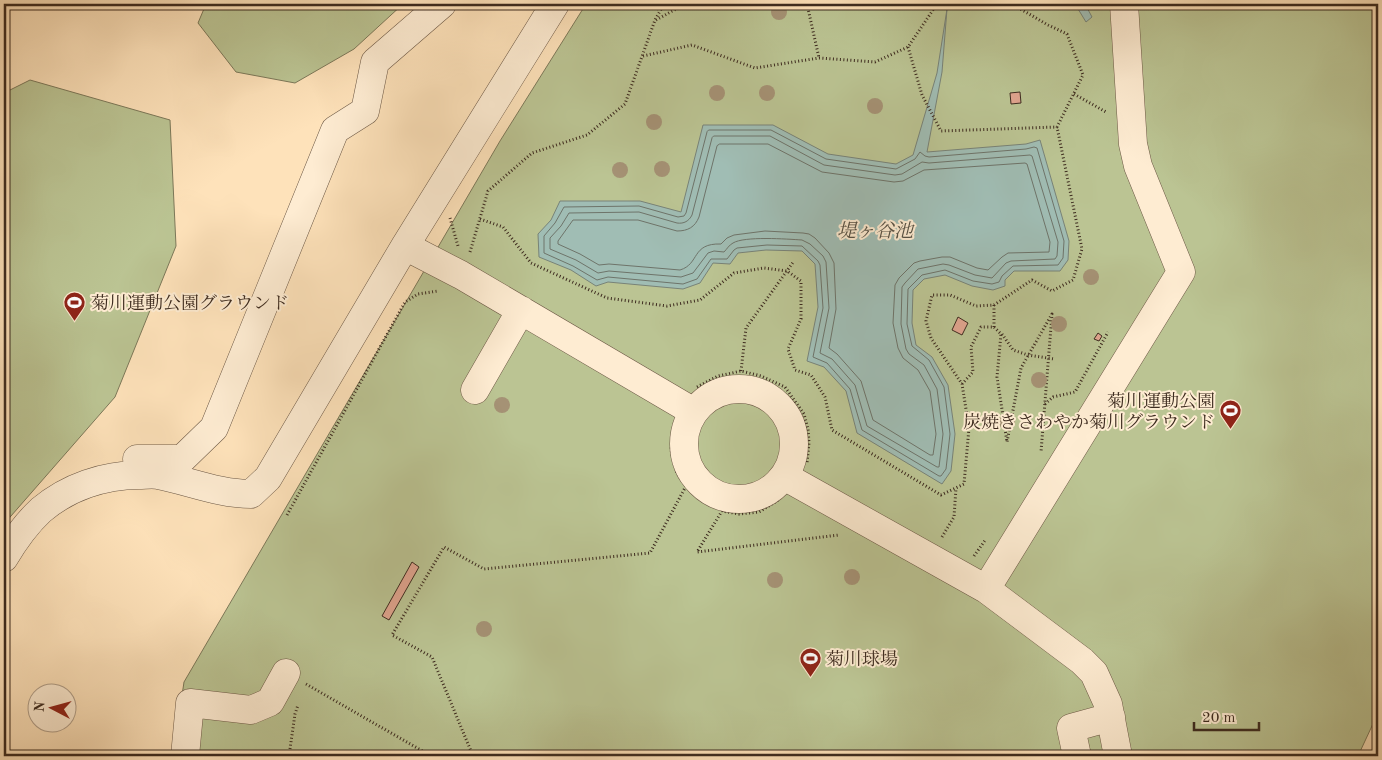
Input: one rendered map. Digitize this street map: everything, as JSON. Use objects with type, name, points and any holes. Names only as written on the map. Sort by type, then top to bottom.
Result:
[{"type":"street","points":[[93,482],[115,460],[182,459],[214,428],[335,130],[365,111],[375,62],[442,4]]},
{"type":"street","points":[[4,558],[16,539],[41,510],[65,494],[93,482],[123,475],[156,475],[235,494],[251,494],[268,478],[405,246],[555,4]]},
{"type":"street","points":[[986,589],[1181,272],[1138,166],[1133,144],[1124,4]]},
{"type":"street","points":[[405,246],[453,282],[521,310],[684,419],[686,427],[684,444],[687,461],[695,477],[707,489],[723,497],[740,499],[757,496],[791,480]]},
{"type":"street","points":[[475,390],[521,310]]},
{"type":"street","points":[[684,419],[706,399],[722,391],[739,388],[756,391],[772,398],[784,410],[792,426],[795,443],[791,480]]},
{"type":"street","points":[[791,480],[986,589],[1063,645],[1094,673],[1108,704],[1118,756]]},
{"type":"street","points":[[185,756],[190,703],[251,710],[270,702],[298,683]]},
{"type":"street","points":[[1077,756],[1071,728],[1111,717]]},
{"type":"path","points":[[287,515],[405,302],[418,294],[453,282],[469,258],[488,191],[532,153],[587,136],[624,104],[655,20],[664,4]]},
{"type":"path","points":[[655,20],[685,4]]},
{"type":"path","points":[[806,4],[819,58]]},
{"type":"path","points":[[642,56],[692,46],[755,68],[819,58],[875,62],[908,46],[937,4]]},
{"type":"path","points":[[480,219],[503,227],[531,263],[607,298],[667,306],[700,300],[734,273],[764,268],[787,271],[800,281],[801,291],[801,319],[788,349],[795,370],[811,375],[825,397],[832,430],[941,495],[964,484],[969,428],[962,384],[931,338],[926,321],[932,295],[950,294],[976,306],[994,305],[1032,280],[1052,291],[1073,280],[1082,250],[1057,127],[1083,75],[1067,34],[1012,4]]},
{"type":"path","points":[[908,46],[922,94],[940,131],[1057,127]]},
{"type":"path","points":[[1074,94],[1131,126]]},
{"type":"path","points":[[794,261],[746,328],[741,371],[762,376],[785,387],[804,414],[809,443],[791,480],[760,512],[739,514],[722,511],[697,552],[845,534],[837,530]]},
{"type":"path","points":[[994,305],[994,327]]},
{"type":"path","points":[[1002,334],[997,377],[1006,442],[1021,368],[1052,314],[1040,457]]},
{"type":"path","points":[[962,384],[973,372],[971,346],[981,327],[994,327],[1002,334],[1013,350],[1028,355],[1054,359]]},
{"type":"path","points":[[1045,404],[1053,397],[1075,392],[1108,332]]},
{"type":"path","points":[[473,756],[432,657],[392,635],[444,547],[484,568],[650,553],[686,486],[677,473],[671,450],[684,419]]},
{"type":"path","points":[[939,542],[954,518],[956,488]]},
{"type":"path","points":[[971,560],[987,537]]},
{"type":"path","points":[[298,683],[431,756]]},
{"type":"path","points":[[289,756],[295,714],[300,699]]},
{"type":"green space","points":[[206,4],[403,4],[354,49],[295,83],[236,72],[198,23]]},
{"type":"green space","points":[[586,4],[1378,4],[1378,713],[1358,756],[173,756],[184,682],[500,141]]},
{"type":"green space","name":"菊川運動公園グラウンド","points":[[30,80],[170,120],[176,246],[115,397],[4,524],[4,93]]},
{"type":"water","points":[[1075,4],[1085,4],[1092,17],[1086,22]]},
{"type":"water","name":"堤ヶ谷池","points":[[947,9],[942,72],[927,152],[1026,144],[1040,140],[1069,241],[1068,260],[1060,271],[1014,271],[1005,280],[1005,286],[993,290],[972,286],[945,275],[924,279],[913,290],[912,323],[916,345],[932,357],[948,385],[955,434],[951,471],[942,484],[857,433],[846,391],[824,367],[807,361],[818,307],[815,264],[802,251],[766,250],[738,253],[730,264],[713,263],[700,283],[683,289],[608,282],[596,286],[571,270],[539,257],[538,234],[551,220],[560,201],[640,201],[681,212],[703,125],[773,125],[828,154],[896,164],[913,155],[937,73]]},
{"type":"building","points":[[649,4],[661,4],[658,10]]},
{"type":"building","points":[[1020,92],[1021,103],[1011,104],[1010,93]]},
{"type":"building","points":[[958,317],[968,323],[962,335],[952,330]]},
{"type":"building","points":[[1098,333],[1102,336],[1099,341],[1094,339]]},
{"type":"building","points":[[412,562],[419,567],[389,620],[382,616]]},
{"type":"place","name":"菊川運動公園グラウンド","points":[[75,322]]},
{"type":"place","name":"菊川運動公園 炭焼きさわやか菊川グラウンド","points":[[1231,430]]},
{"type":"place","name":"菊川球場","points":[[810,678]]}]
